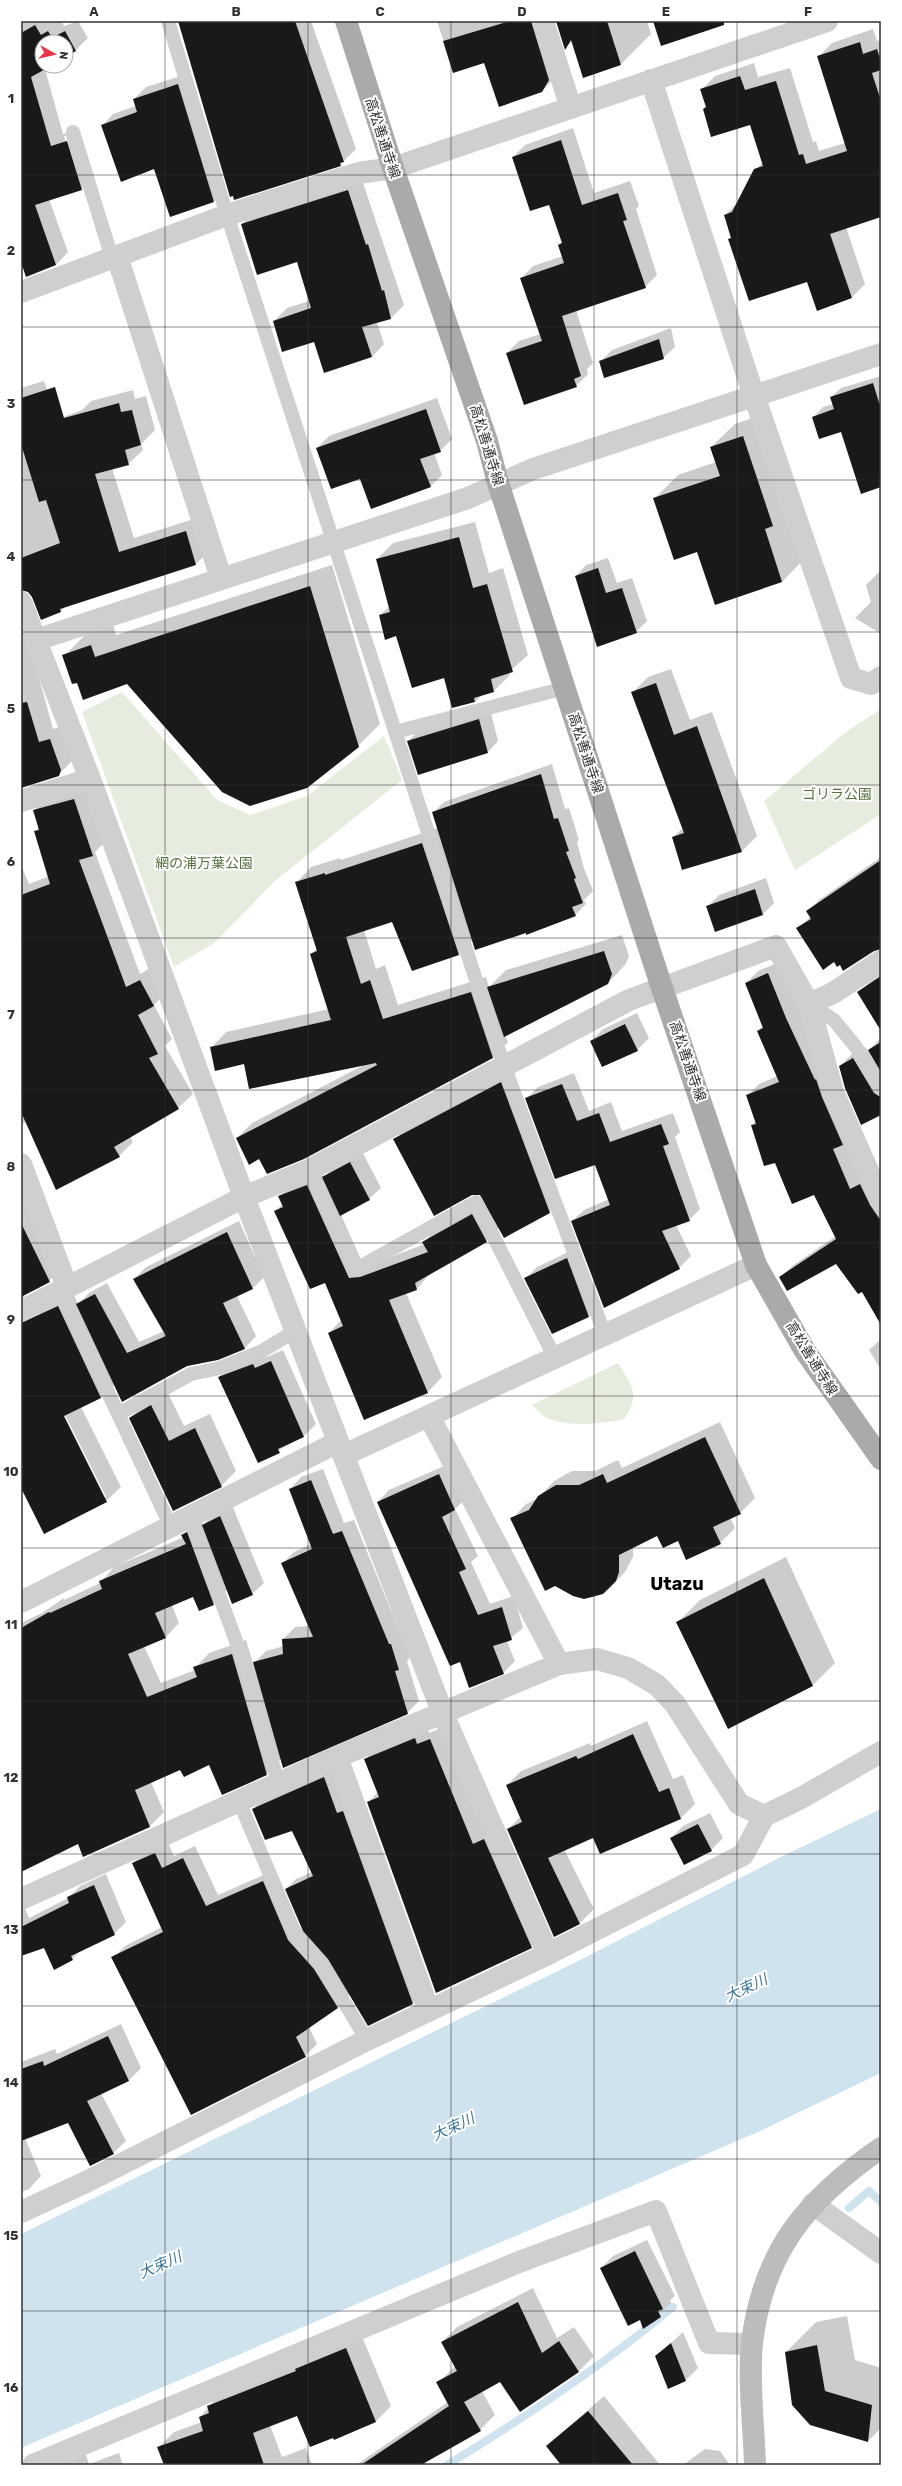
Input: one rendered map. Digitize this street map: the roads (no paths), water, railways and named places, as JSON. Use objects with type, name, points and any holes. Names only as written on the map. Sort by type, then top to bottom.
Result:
[{"type":"main road","name":"高松善通寺線","points":[[346,21],[393,168],[487,441],[498,483],[662,988],[756,1264],[805,1351],[881,1459]]},
{"type":"main road","points":[[755,2465],[752,2344],[762,2294],[776,2256],[797,2222],[813,2204],[845,2173],[881,2148]]},
{"type":"street","points":[[544,21],[571,108]]},
{"type":"street","points":[[21,292],[227,215],[359,173],[393,168],[827,21]]},
{"type":"street","points":[[651,80],[754,395],[851,678],[871,684],[881,677]]},
{"type":"street","points":[[114,257],[221,578]]},
{"type":"street","points":[[36,640],[333,540],[468,498],[498,483],[533,469],[881,354]]},
{"type":"street","points":[[21,602],[90,780],[244,1197],[443,1714],[548,1954]]},
{"type":"street","points":[[21,801],[90,780]]},
{"type":"street","points":[[21,1311],[244,1197],[309,1170],[623,1004],[776,946],[809,1004],[833,1092],[881,1200]]},
{"type":"street","points":[[809,1004],[833,993],[881,961]]},
{"type":"street","points":[[21,1164],[64,1289]]},
{"type":"street","points":[[21,1602],[181,1522],[341,1449],[428,1416],[756,1264]]},
{"type":"street","points":[[428,1416],[559,1664]]},
{"type":"street","points":[[21,1899],[337,1757],[443,1714],[559,1664],[597,1659],[628,1668],[657,1685],[675,1704],[739,1804],[764,1816]]},
{"type":"street","points":[[21,2212],[86,2182],[367,2040],[548,1954],[743,1855],[764,1816],[801,1798],[881,1752]]},
{"type":"street","points":[[337,1757],[429,2011]]},
{"type":"street","points":[[813,2204],[881,2253]]},
{"type":"street","points":[[33,2465],[520,2262],[656,2210],[709,2342],[752,2344]]},
{"type":"lane","points":[[168,21],[227,215],[504,1066],[605,1335]]},
{"type":"lane","points":[[73,132],[114,257]]},
{"type":"lane","points":[[395,732],[565,688]]},
{"type":"lane","points":[[809,1004],[834,1020],[856,1047],[881,1089]]},
{"type":"lane","points":[[309,1170],[356,1269],[476,1202],[555,1358]]},
{"type":"lane","points":[[64,1289],[118,1414],[181,1522],[246,1668],[278,1783]]},
{"type":"lane","points":[[118,1414],[191,1374],[220,1368],[262,1351],[296,1331]]},
{"type":"lane","points":[[239,1801],[296,1936],[322,1964],[367,2040]]},
{"type":"water","name":"大束川","points":[[881,1809],[881,2073],[758,2132],[21,2448],[21,2234],[576,1962],[785,1855]]},
{"type":"waterway","points":[[849,2208],[869,2191],[881,2202]]},
{"type":"waterway","points":[[447,2465],[563,2390],[619,2350],[673,2307]]},
{"type":"district","name":"Utazu","points":[[677,1584]]},
{"type":"park label","name":"ゴリラ公園","points":[[837,794]]},
{"type":"park label","name":"網の浦万葉公園","points":[[204,863]]}]
